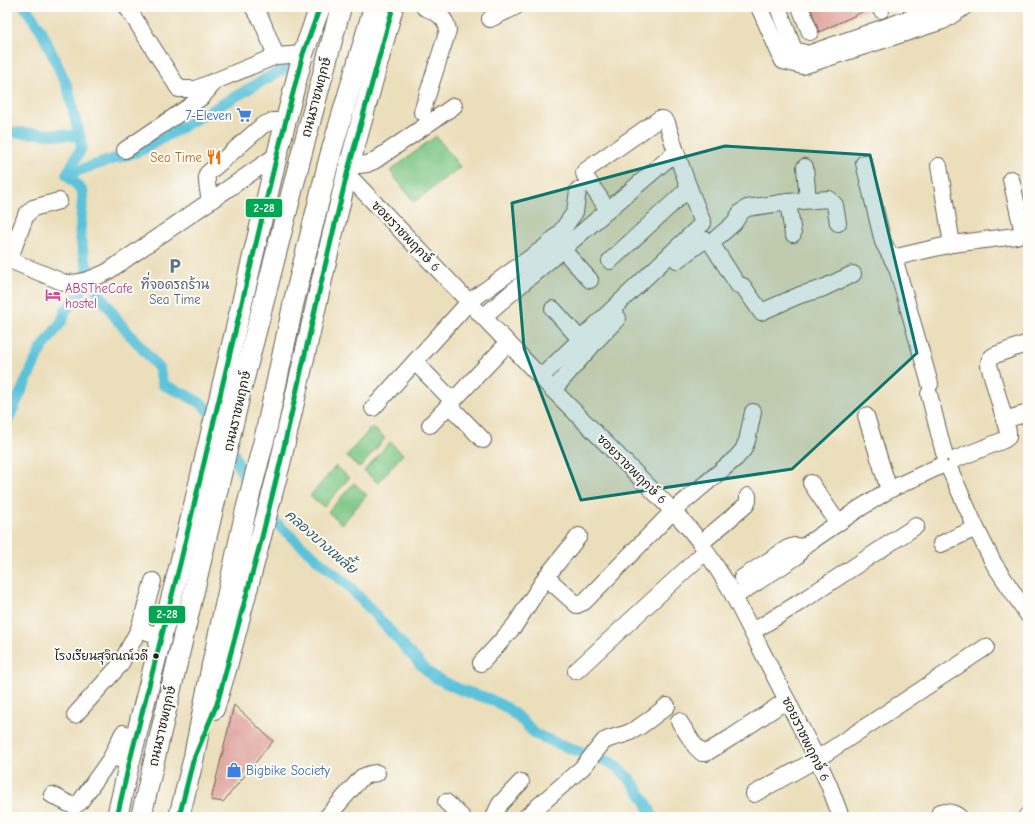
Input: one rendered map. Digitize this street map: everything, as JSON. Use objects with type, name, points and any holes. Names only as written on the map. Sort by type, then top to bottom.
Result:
[{"type":"main road","name":"ถนนราชพฤกษ์","points":[[117,817],[120,759],[162,637],[224,381],[276,155],[303,54],[320,7]]},
{"type":"main road","name":"ถนนราชพฤกษ์","points":[[141,817],[240,394],[341,7]]},
{"type":"main road","points":[[194,761],[217,704],[261,541],[325,266],[390,8]]},
{"type":"main road","points":[[180,817],[194,761],[212,665],[246,510],[265,436],[294,301],[330,156],[390,8]]},
{"type":"street","points":[[127,7],[179,89],[196,89],[276,56],[303,54]]},
{"type":"street","points":[[253,7],[262,22],[276,56]]},
{"type":"street","points":[[422,112],[448,30],[447,24],[439,15],[424,7]]},
{"type":"street","points":[[490,19],[515,7]]},
{"type":"street","points":[[759,7],[783,61],[803,66],[943,21],[962,7]]},
{"type":"street","points":[[778,7],[794,50],[808,54],[942,7]]},
{"type":"street","points":[[800,7],[810,32]]},
{"type":"street","points":[[125,150],[203,96],[216,80]]},
{"type":"street","points":[[349,170],[374,161],[454,106]]},
{"type":"street","points":[[541,377],[703,223],[676,152],[667,123],[663,120],[659,119],[585,171],[585,176],[608,210]]},
{"type":"street","points":[[210,200],[206,181],[207,174],[263,125],[273,121],[286,121]]},
{"type":"street","points":[[483,317],[676,152]]},
{"type":"street","points":[[58,201],[33,208],[29,211],[8,259],[65,283],[72,284],[107,272],[276,155]]},
{"type":"street","points":[[864,163],[883,242],[897,268],[948,462],[976,528],[994,564],[1028,615]]},
{"type":"street","points":[[804,166],[808,200]]},
{"type":"street","points":[[939,166],[952,244]]},
{"type":"street","name":"ซอยราชพฤกษ์ 6","points":[[349,170],[483,317],[673,511],[704,547],[731,592],[817,759],[829,784],[836,815]]},
{"type":"street","points":[[892,258],[952,244],[1016,236],[1025,231],[1010,179]]},
{"type":"street","points":[[610,261],[689,188]]},
{"type":"street","points":[[373,408],[469,302],[545,247],[560,233],[575,212],[578,190]]},
{"type":"street","points":[[711,243],[734,223],[741,212],[747,208],[788,202],[829,199],[835,205],[838,223]]},
{"type":"street","points":[[788,202],[793,234]]},
{"type":"street","points":[[554,390],[635,299],[671,266],[706,240],[711,243],[738,285],[743,286],[761,312],[800,295],[821,289],[853,274]]},
{"type":"street","points":[[562,249],[590,280]]},
{"type":"street","points":[[554,309],[580,339]]},
{"type":"street","points":[[430,425],[448,400],[508,343]]},
{"type":"street","points":[[731,592],[796,557],[803,547],[889,490],[948,462],[1004,440],[1008,437],[1008,432],[989,361],[991,357],[995,355],[1028,343]]},
{"type":"street","points":[[415,362],[483,440]]},
{"type":"street","points":[[546,578],[577,606],[580,604],[673,511],[736,458],[743,450],[747,440],[753,412]]},
{"type":"street","points":[[1004,420],[1028,413]]},
{"type":"street","points":[[866,416],[889,490]]},
{"type":"street","points":[[811,483],[838,523]]},
{"type":"street","points":[[576,671],[746,505],[748,496]]},
{"type":"street","points":[[752,632],[805,600],[916,526]]},
{"type":"street","points":[[941,544],[976,528]]},
{"type":"street","points":[[481,663],[515,625],[546,578],[579,536]]},
{"type":"street","points":[[75,716],[120,665],[139,629],[153,580]]},
{"type":"street","points":[[139,629],[162,637]]},
{"type":"street","points":[[754,794],[817,759],[986,647]]},
{"type":"street","points":[[679,721],[695,746],[702,753],[706,753],[787,700]]},
{"type":"street","points":[[533,815],[589,761],[604,741],[628,733],[637,728],[667,706]]},
{"type":"street","points":[[52,795],[71,805],[76,805],[80,802],[120,759],[123,733]]},
{"type":"street","points":[[326,817],[362,777],[377,773]]},
{"type":"street","points":[[494,817],[500,804],[521,782]]},
{"type":"street","points":[[446,802],[462,817]]},
{"type":"street","points":[[940,812],[956,814],[959,817]]},
{"type":"highlighted area","points":[[725,146],[870,155],[917,353],[792,469],[581,500],[524,348],[512,203]]},
{"type":"green space","points":[[436,136],[460,167],[414,202],[390,171]]},
{"type":"green space","points":[[372,427],[385,438],[360,468],[346,456]]},
{"type":"green space","points":[[390,442],[403,454],[378,483],[364,471]]},
{"type":"green space","points":[[336,466],[349,478],[324,507],[310,496]]},
{"type":"green space","points":[[354,483],[367,495],[342,524],[328,512]]},
{"type":"building","points":[[810,7],[871,7],[871,8],[819,32]]},
{"type":"building","name":"Bigbike Society","points":[[234,705],[273,741],[223,802],[211,800]]},
{"type":"waterway","name":"คลองบางเพลี้ย","points":[[25,7],[41,30],[68,88],[82,147],[67,174],[83,192],[80,233],[84,258],[98,292],[119,322],[159,368],[163,385],[183,393],[202,404],[217,420]]},
{"type":"waterway","points":[[67,174],[142,150],[292,64]]},
{"type":"waterway","points":[[7,132],[80,136]]},
{"type":"waterway","points":[[7,422],[40,351],[62,321],[66,310],[75,301],[89,278]]},
{"type":"waterway","name":"คลองบางเพลี้ย","points":[[230,445],[259,508],[351,588],[420,664],[434,677],[461,690],[490,699],[507,708],[525,723],[535,734],[612,763],[631,780],[646,802],[653,817]]},
{"type":"transit line","name":"2-28","points":[[117,817],[180,564],[277,155],[303,54],[320,7]]},
{"type":"transit line","name":"2-28","points":[[179,817],[193,761],[217,704],[261,541],[347,174],[393,7]]},
{"type":"place","name":"7-Eleven","points":[[244,115]]},
{"type":"place","name":"Sea Time","points":[[214,157]]},
{"type":"place","name":"ที่จอดรถร้าน Sea Time","points":[[175,266]]},
{"type":"place","name":"ABSTheCafe hostel","points":[[53,295]]},
{"type":"place","name":"โรงเรียนสุจิณณ์วดี","points":[[156,656]]},
{"type":"place","name":"Bigbike Society","points":[[234,770]]}]
